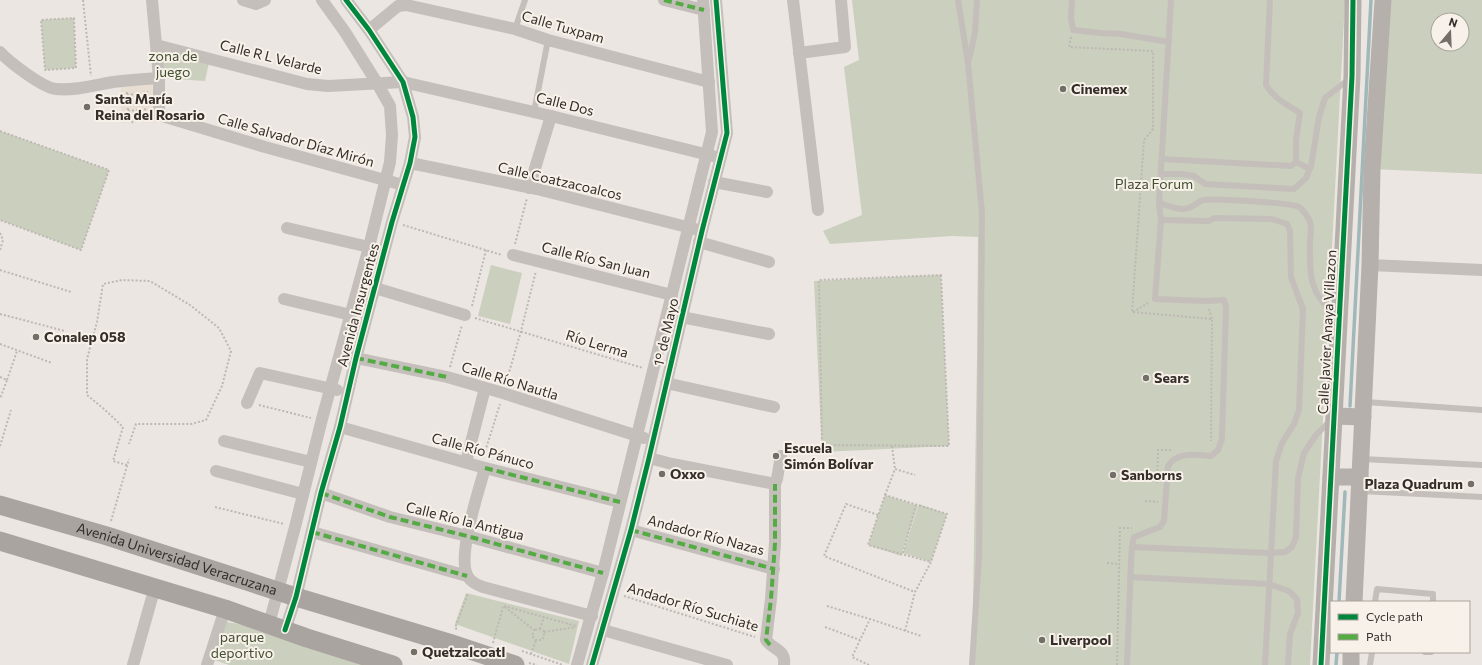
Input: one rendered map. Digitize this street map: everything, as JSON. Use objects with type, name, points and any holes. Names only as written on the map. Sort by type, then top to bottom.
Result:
[{"type":"main road","name":"Avenida Universidad Veracruzana","points":[[0,505],[107,536],[296,597],[449,643],[520,659]]},
{"type":"main road","points":[[0,541],[225,609],[393,665]]},
{"type":"street","points":[[152,0],[159,78],[159,103]]},
{"type":"street","points":[[243,0],[256,4],[265,0]]},
{"type":"street","name":"Avenida Insurgentes","points":[[277,627],[278,591],[390,162],[392,128],[390,106],[377,83],[322,0]]},
{"type":"street","name":"Avenida Insurgentes","points":[[277,627],[296,597],[321,494],[340,427],[356,358],[410,162],[415,137],[413,117],[403,82],[369,30],[346,0]]},
{"type":"street","points":[[664,0],[704,5]]},
{"type":"street","name":"1° de Mayo","points":[[592,665],[631,530],[700,237],[727,133],[716,0]]},
{"type":"street","points":[[793,0],[818,210]]},
{"type":"street","points":[[800,53],[845,47],[841,0]]},
{"type":"street","name":"Calle Javier Anaya Villazon","points":[[1321,665],[1352,76],[1353,0]]},
{"type":"street","points":[[1354,601],[1370,265],[1372,169],[1383,0]]},
{"type":"street","name":"Calle Tuxpam","points":[[369,30],[398,6],[406,5],[515,28],[548,40],[709,82]]},
{"type":"street","name":"1° de Mayo","points":[[577,665],[603,573],[712,132],[704,5]]},
{"type":"street","name":"Calle R L Velarde","points":[[156,45],[307,84],[328,86],[403,82]]},
{"type":"street","points":[[0,52],[14,64],[43,84],[54,89],[92,87],[112,83],[159,78]]},
{"type":"street","name":"Calle Dos","points":[[403,82],[551,116],[720,158]]},
{"type":"street","name":"Calle Salvador Díaz Mirón","points":[[159,103],[386,181],[403,185]]},
{"type":"street","points":[[529,188],[551,116]]},
{"type":"street","name":"Calle Coatzacoalcos","points":[[410,162],[529,188],[688,228],[700,237],[769,262]]},
{"type":"street","points":[[714,182],[767,192]]},
{"type":"street","points":[[287,228],[369,247]]},
{"type":"street","name":"Calle Río San Juan","points":[[513,255],[672,295]]},
{"type":"street","points":[[1370,265],[1482,270]]},
{"type":"street","points":[[375,288],[467,316]]},
{"type":"street","points":[[284,299],[350,315]]},
{"type":"street","points":[[681,317],[769,334]]},
{"type":"street","name":"Calle Río Nautla","points":[[356,358],[447,377],[653,440]]},
{"type":"street","points":[[247,403],[260,373],[348,393]]},
{"type":"street","points":[[666,383],[774,407]]},
{"type":"street","points":[[466,462],[485,388]]},
{"type":"street","points":[[1335,416],[1363,409]]},
{"type":"street","name":"Calle Río Pánuco","points":[[340,427],[483,467],[620,502]]},
{"type":"street","points":[[224,441],[311,462]]},
{"type":"street","points":[[781,456],[776,482],[774,569],[768,643],[781,652],[784,665]]},
{"type":"street","points":[[649,458],[672,464],[776,482]]},
{"type":"street","points":[[470,579],[465,549],[466,536],[483,467]]},
{"type":"street","points":[[216,471],[303,494]]},
{"type":"street","points":[[1332,477],[1360,484]]},
{"type":"street","name":"Calle Río la Antigua","points":[[321,494],[390,518],[466,536],[603,573]]},
{"type":"street","name":"Andador Río Nazas","points":[[631,530],[774,569]]},
{"type":"street","points":[[312,532],[470,579],[507,594],[592,616]]},
{"type":"street","points":[[133,665],[155,587]]},
{"type":"street","points":[[208,665],[225,609]]},
{"type":"street","points":[[603,630],[727,665]]},
{"type":"street","points":[[1350,665],[1351,653]]},
{"type":"lane","points":[[515,28],[525,0]]},
{"type":"lane","points":[[958,0],[968,63],[982,213],[979,557],[972,665]]},
{"type":"lane","points":[[968,63],[974,34],[978,0]]},
{"type":"lane","points":[[1072,0],[1071,18],[1073,30],[1121,34],[1169,42]]},
{"type":"lane","points":[[1126,665],[1132,547],[1136,536],[1160,527],[1164,521],[1168,466],[1170,462],[1174,458],[1188,454],[1212,456],[1218,450],[1222,439],[1226,307],[1224,300],[1206,301],[1155,299],[1161,220],[1159,203],[1171,0]]},
{"type":"lane","points":[[1270,0],[1266,85],[1277,98],[1300,113],[1296,140],[1296,162]]},
{"type":"lane","points":[[534,112],[548,40]]},
{"type":"lane","points":[[1161,174],[1182,174],[1194,176],[1206,184],[1294,189],[1306,178],[1310,169],[1319,116],[1325,98],[1352,76]]},
{"type":"lane","points":[[1162,159],[1291,166],[1296,162]]},
{"type":"lane","points":[[1296,162],[1310,169]]},
{"type":"lane","points":[[1159,203],[1181,209],[1193,208],[1203,200],[1286,204],[1299,207],[1307,216],[1311,224],[1310,269],[1314,289],[1323,304],[1340,321]]},
{"type":"lane","points":[[1161,220],[1209,221],[1214,218],[1272,219],[1286,224],[1290,231],[1291,277],[1303,309],[1299,410],[1294,424],[1282,443],[1276,461],[1265,665]]},
{"type":"lane","points":[[1363,409],[1482,410]]},
{"type":"lane","points":[[1132,547],[1270,553],[1285,552],[1292,547],[1296,537],[1298,478],[1304,453],[1316,435],[1335,416]]},
{"type":"lane","points":[[1361,459],[1482,465]]},
{"type":"lane","points":[[1360,484],[1482,497]]},
{"type":"lane","points":[[1130,577],[1269,584],[1289,591],[1297,599],[1298,613],[1290,634],[1288,665]]},
{"type":"lane","points":[[1376,601],[1376,589],[1433,594],[1433,601]]},
{"type":"lane","points":[[1370,665],[1372,653]]},
{"type":"path","points":[[83,0],[92,87]]},
{"type":"path","points":[[74,18],[76,68],[45,70],[40,20],[74,18]]},
{"type":"path","points":[[1073,30],[1068,47],[1152,51],[1153,129],[1144,140],[1132,312]]},
{"type":"path","points":[[127,89],[128,111],[131,123],[159,103]]},
{"type":"path","points":[[127,95],[159,103]]},
{"type":"path","points":[[128,104],[159,103]]},
{"type":"path","points":[[128,111],[159,103]]},
{"type":"path","points":[[0,131],[109,170],[81,250],[0,220]]},
{"type":"path","points":[[1132,182],[1141,183]]},
{"type":"path","points":[[513,255],[529,188]]},
{"type":"path","points":[[0,233],[3,240],[0,250]]},
{"type":"path","points":[[447,377],[467,316],[486,250]]},
{"type":"path","points":[[483,467],[521,331],[537,264]]},
{"type":"path","points":[[0,270],[71,292]]},
{"type":"path","points":[[940,275],[949,446],[892,446],[822,445],[819,280],[940,275]]},
{"type":"path","points":[[127,465],[114,461],[124,427],[87,395],[87,359],[103,284],[122,280],[150,281],[190,304],[219,328],[231,351],[222,386],[206,420],[191,424],[136,424],[128,444]]},
{"type":"path","points":[[1132,312],[1155,299]]},
{"type":"path","points":[[1132,312],[1212,319],[1211,443]]},
{"type":"path","points":[[0,314],[65,331]]},
{"type":"path","points":[[0,344],[52,363]]},
{"type":"path","points":[[0,399],[17,350]]},
{"type":"path","points":[[0,377],[7,380]]},
{"type":"path","points":[[247,403],[312,418]]},
{"type":"path","points":[[0,446],[11,410]]},
{"type":"path","points":[[892,446],[894,470],[868,545],[931,562]]},
{"type":"path","points":[[1157,487],[1158,450],[1179,450]]},
{"type":"path","points":[[107,536],[129,459]]},
{"type":"path","points":[[894,470],[916,475]]},
{"type":"path","points":[[885,495],[947,514],[931,562],[914,592],[905,631]]},
{"type":"path","points":[[1156,495],[1156,502]]},
{"type":"path","points":[[1145,501],[1165,503]]},
{"type":"path","points":[[878,515],[846,504],[824,556],[914,592]]},
{"type":"path","points":[[903,553],[916,504]]},
{"type":"path","points":[[215,507],[295,527]]},
{"type":"path","points":[[1117,665],[1120,528],[1138,527]]},
{"type":"path","points":[[1107,563],[1119,564]]},
{"type":"path","points":[[461,630],[455,628],[470,579]]},
{"type":"path","points":[[492,645],[507,594]]},
{"type":"path","points":[[540,629],[549,604]]},
{"type":"path","points":[[504,606],[577,626]]},
{"type":"path","points":[[504,606],[534,630],[540,629],[544,632],[577,626]]},
{"type":"path","points":[[827,606],[921,636]]},
{"type":"path","points":[[869,665],[852,657],[870,619]]},
{"type":"path","points":[[576,634],[577,626]]},
{"type":"path","points":[[825,627],[860,640]]},
{"type":"path","points":[[531,654],[536,640],[533,637],[534,630]]},
{"type":"path","points":[[536,640],[542,639],[544,632]]},
{"type":"path","points":[[487,639],[499,643]]},
{"type":"path","points":[[520,659],[531,654],[563,665]]},
{"type":"path","points":[[520,659],[537,665]]},
{"type":"green space","name":"Plaza Forum","points":[[852,0],[1345,0],[1310,665],[972,665],[978,237],[952,236],[830,244],[823,231],[862,215],[844,67],[859,60]]},
{"type":"green space","points":[[1383,0],[1482,0],[1482,174],[1372,169]]},
{"type":"green space","points":[[74,18],[76,68],[45,70],[41,20]]},
{"type":"green space","name":"zona de juego","points":[[156,45],[210,58],[205,81],[159,78]]},
{"type":"green space","points":[[0,131],[109,170],[81,250],[0,220]]},
{"type":"green space","points":[[491,265],[522,273],[510,324],[478,316]]},
{"type":"green space","points":[[941,275],[949,446],[822,452],[814,281]]},
{"type":"green space","points":[[885,495],[918,506],[901,556],[868,545]]},
{"type":"green space","points":[[919,504],[947,514],[931,562],[903,553]]},
{"type":"green space","points":[[466,593],[579,621],[569,664],[455,624]]},
{"type":"green space","name":"parque deportivo","points":[[227,622],[258,627],[369,665],[229,665],[214,660]]},
{"type":"shaded area","points":[[152,82],[156,123],[121,123],[121,84]]},
{"type":"waterway","points":[[1350,406],[1371,0]]},
{"type":"waterway","points":[[1339,601],[1345,492]]},
{"type":"waterway","points":[[1336,665],[1337,653]]},
{"type":"marked path","points":[[664,0],[704,10]]},
{"type":"marked path","points":[[356,358],[447,377]]},
{"type":"marked path","points":[[485,468],[620,502]]},
{"type":"marked path","points":[[770,645],[766,640],[775,543],[775,484]]},
{"type":"marked path","points":[[321,493],[390,517],[467,536],[603,573]]},
{"type":"marked path","points":[[631,530],[774,569]]},
{"type":"marked path","points":[[312,532],[467,576]]},
{"type":"cycle path","points":[[285,630],[296,597],[321,493],[340,427],[356,358],[392,222],[410,163],[415,137],[413,117],[403,82],[369,30],[346,0]]},
{"type":"cycle path","points":[[592,665],[631,530],[702,231],[727,133],[716,0]]},
{"type":"cycle path","points":[[1321,665],[1352,76],[1353,0]]},
{"type":"place","name":"Cinemex","points":[[1063,89]]},
{"type":"place","name":"Santa María Reina del Rosario","points":[[87,107]]},
{"type":"place","name":"Conalep 058","points":[[36,337]]},
{"type":"place","name":"Sears","points":[[1146,378]]},
{"type":"place","name":"Escuela Simón Bolívar","points":[[776,456]]},
{"type":"place","name":"Oxxo","points":[[662,474]]},
{"type":"place","name":"Sanborns","points":[[1113,475]]},
{"type":"place","name":"Plaza Quadrum","points":[[1471,484]]},
{"type":"place","name":"Liverpool","points":[[1042,640]]},
{"type":"place","name":"Quetzalcoatl","points":[[414,652]]}]
